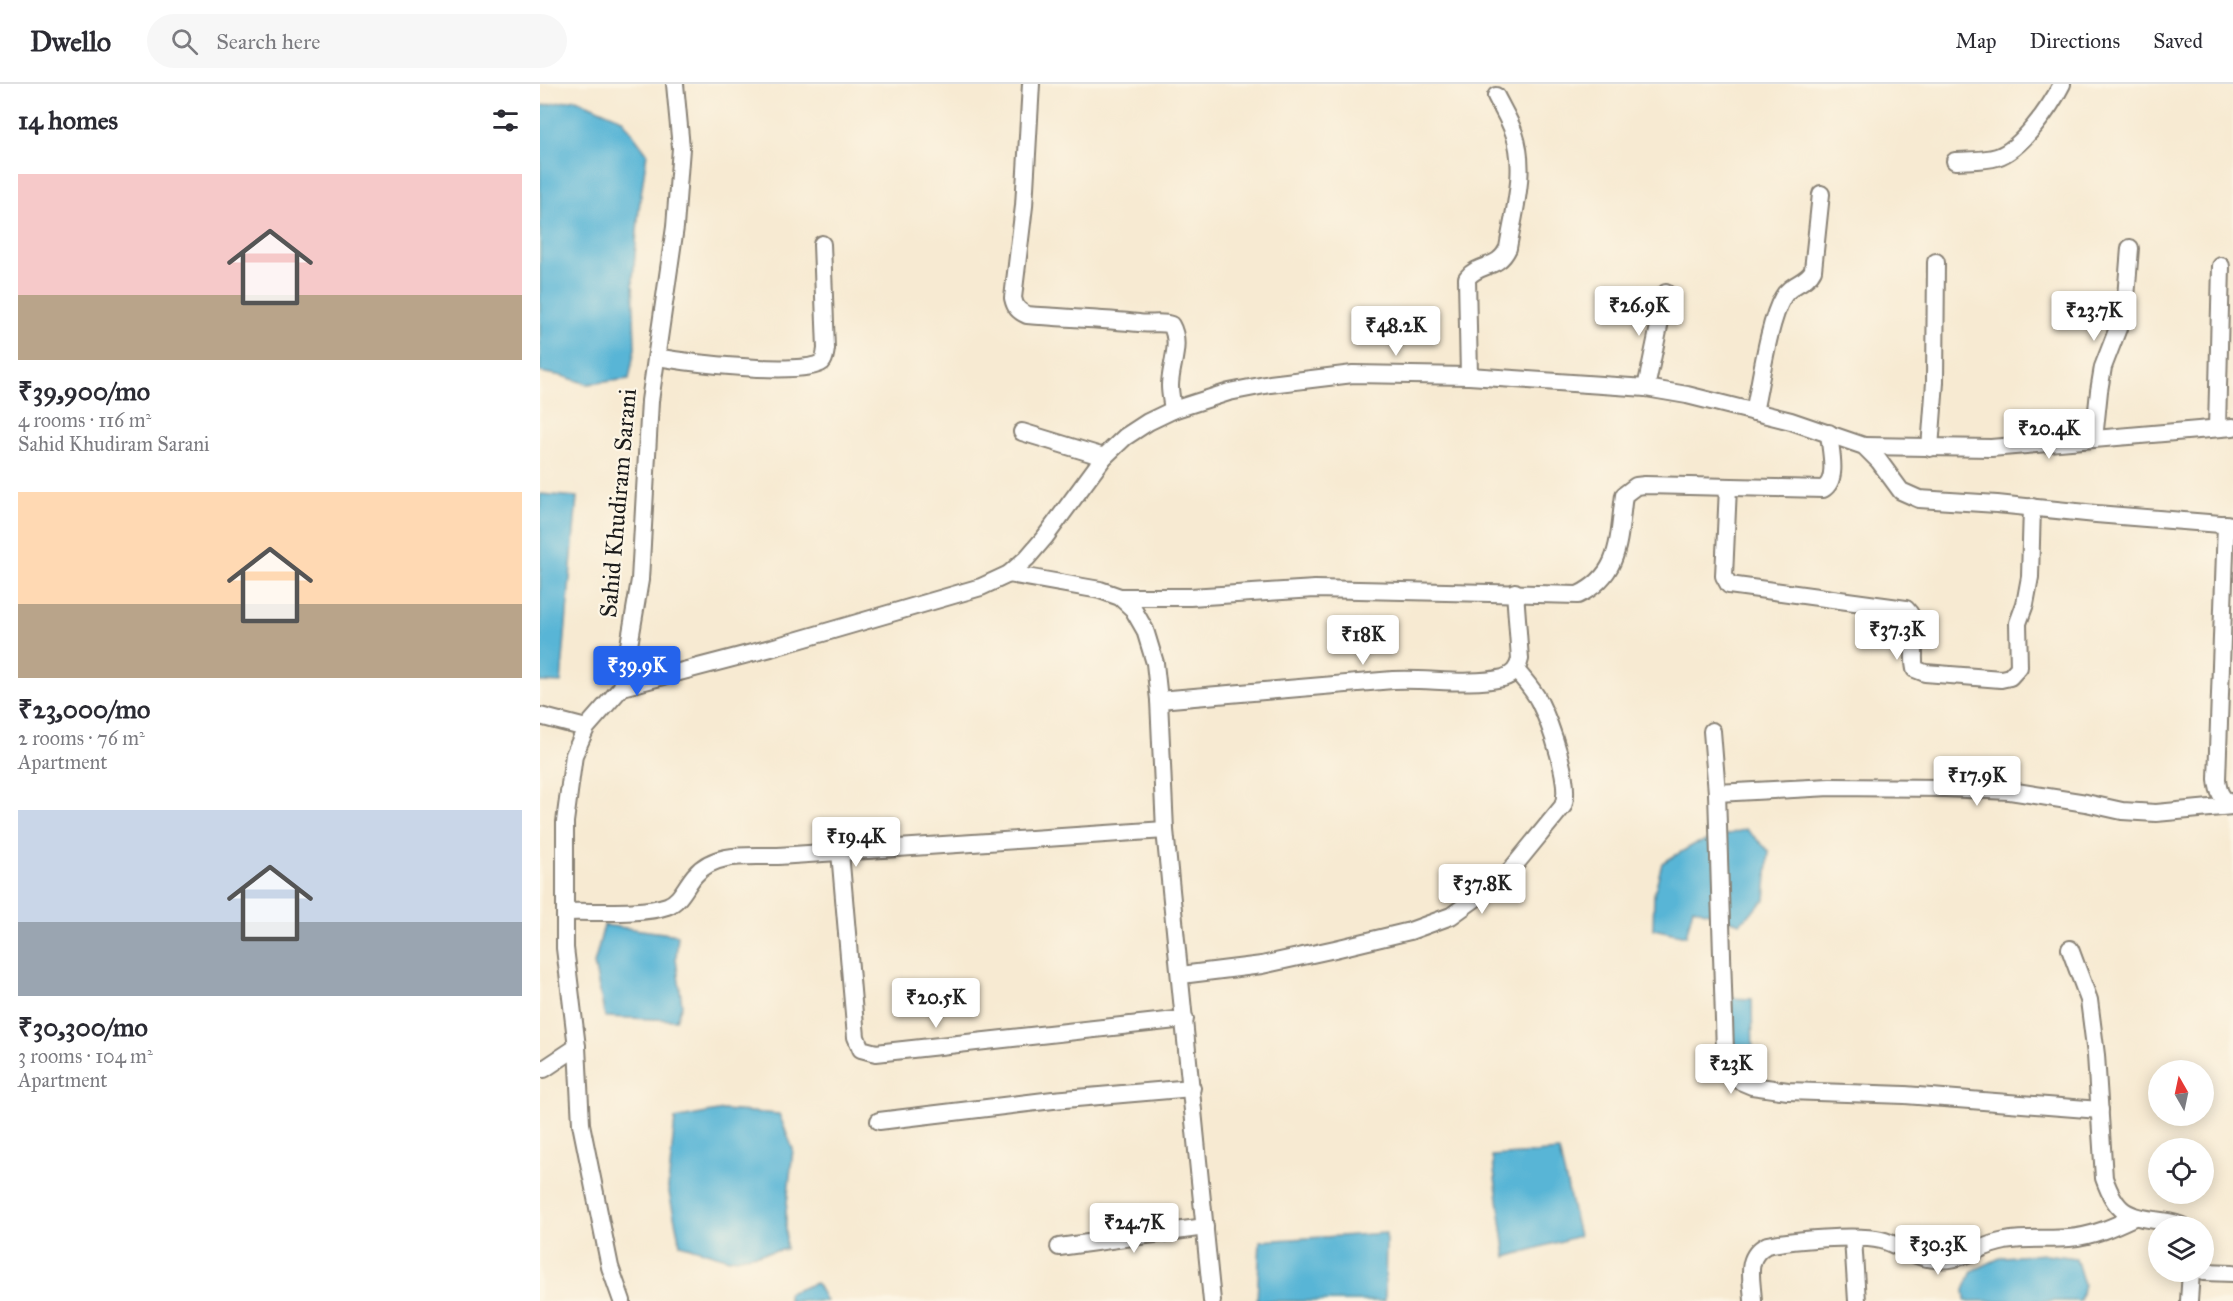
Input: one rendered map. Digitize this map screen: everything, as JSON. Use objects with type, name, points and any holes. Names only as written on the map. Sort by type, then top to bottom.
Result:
[{"type":"street","name":"Sahid Khudiram Sarani","points":[[622,687],[640,580],[650,401],[675,227],[679,170],[679,116],[675,84]]},
{"type":"street","points":[[1031,84],[1024,206],[1013,298],[1015,306],[1019,312],[1027,315],[1143,323],[1163,322],[1172,325],[1176,342],[1170,387],[1173,410]]},
{"type":"street","points":[[1955,161],[1990,159],[2011,151],[2050,107],[2062,84]]},
{"type":"street","points":[[1469,376],[1467,278],[1473,271],[1498,263],[1504,257],[1508,248],[1520,172],[1519,152],[1514,133],[1496,96]]},
{"type":"street","points":[[1754,412],[1772,328],[1781,299],[1788,289],[1806,279],[1813,270],[1821,194]]},
{"type":"street","points":[[657,357],[689,363],[795,369],[821,363],[826,349],[822,244]]},
{"type":"street","points":[[2094,439],[2103,368],[2125,310],[2130,248]]},
{"type":"street","points":[[1930,448],[1935,382],[1936,262]]},
{"type":"street","points":[[622,1301],[610,1267],[581,1124],[577,1047],[565,948],[565,912],[566,822],[574,755],[586,728],[622,687],[953,597],[1009,574],[1045,537],[1104,457],[1125,437],[1173,410],[1229,392],[1353,374],[1469,376],[1646,388],[1687,395],[1754,412],[1829,433],[1864,446],[1991,448],[2225,427],[2221,266]]},
{"type":"street","points":[[1646,388],[1666,293]]},
{"type":"street","points":[[1022,432],[1104,457]]},
{"type":"street","points":[[1009,574],[1100,590],[1120,597],[1191,597],[1315,589],[1578,595],[1594,588],[1605,576],[1615,557],[1624,495],[1636,486],[1823,489],[1828,486],[1832,478],[1829,433]]},
{"type":"street","points":[[1864,446],[1879,461],[1901,491],[1919,499],[2230,524],[2228,642],[2217,779],[2218,791],[2225,801],[2233,806]]},
{"type":"street","points":[[1728,487],[1724,576],[1729,585],[1906,609],[1912,615],[1915,625],[1915,669],[1925,673],[2001,679],[2010,677],[2017,672],[2019,667],[2018,623],[2025,604],[2030,577],[2032,507]]},
{"type":"street","points":[[1159,700],[1395,680],[1478,681],[1504,678],[1516,670],[1520,659],[1515,592]]},
{"type":"street","points":[[1120,597],[1133,609],[1145,630],[1155,663],[1165,830],[1192,1088],[1210,1301]]},
{"type":"street","points":[[1181,975],[1262,965],[1410,931],[1451,916],[1505,877],[1563,806],[1566,798],[1563,775],[1539,701],[1516,670]]},
{"type":"street","points":[[540,716],[586,728]]},
{"type":"street","points":[[1712,731],[1717,793],[1725,1052],[1740,1081],[1752,1086],[1788,1092],[1927,1097],[2100,1110]]},
{"type":"street","points":[[1717,793],[1830,787],[1944,788],[2010,791],[2122,811],[2156,813],[2233,806]]},
{"type":"street","points":[[565,912],[652,910],[670,905],[679,898],[694,875],[715,860],[1165,830]]},
{"type":"street","points":[[840,852],[856,1037],[861,1049],[876,1053],[1185,1019]]},
{"type":"street","points":[[2070,949],[2089,1000],[2104,1178],[2117,1206],[2134,1217],[2148,1219]]},
{"type":"street","points":[[540,1069],[544,1069],[577,1047]]},
{"type":"street","points":[[879,1121],[1041,1101],[1192,1088]]},
{"type":"street","points":[[1753,1301],[1751,1264],[1757,1250],[1777,1243],[1853,1238],[1879,1239],[1927,1258],[1949,1260],[1970,1255],[1986,1246],[2004,1241],[2085,1236],[2107,1230],[2134,1217]]},
{"type":"street","points":[[1059,1247],[1205,1227]]},
{"type":"street","points":[[1853,1238],[1857,1301]]},
{"type":"street","points":[[2214,1272],[2233,1273]]},
{"type":"street","points":[[2189,1301],[2190,1282]]},
{"type":"water","points":[[576,99],[622,119],[647,153],[633,278],[635,348],[629,379],[587,384],[540,372],[540,106]]},
{"type":"water","points":[[540,494],[577,497],[561,683],[540,682]]},
{"type":"water","points":[[1746,829],[1769,851],[1765,900],[1740,923],[1693,908],[1686,936],[1653,929],[1654,894],[1662,863],[1695,844]]},
{"type":"water","points":[[604,925],[678,935],[676,958],[682,1005],[676,1020],[605,1017],[594,964]]},
{"type":"water","points":[[1729,998],[1752,999],[1753,1066],[1726,1060]]},
{"type":"water","points":[[723,1110],[779,1114],[793,1149],[786,1213],[786,1249],[729,1259],[680,1244],[668,1188],[675,1119]]},
{"type":"water","points":[[1559,1151],[1579,1236],[1506,1257],[1492,1156]]},
{"type":"water","points":[[1386,1233],[1385,1301],[1257,1301],[1260,1241]]},
{"type":"water","points":[[2046,1254],[2076,1258],[2084,1285],[2080,1301],[1965,1301],[1964,1290],[1972,1271],[2002,1257]]},
{"type":"water","points":[[816,1283],[826,1301],[788,1301],[788,1293]]}]
